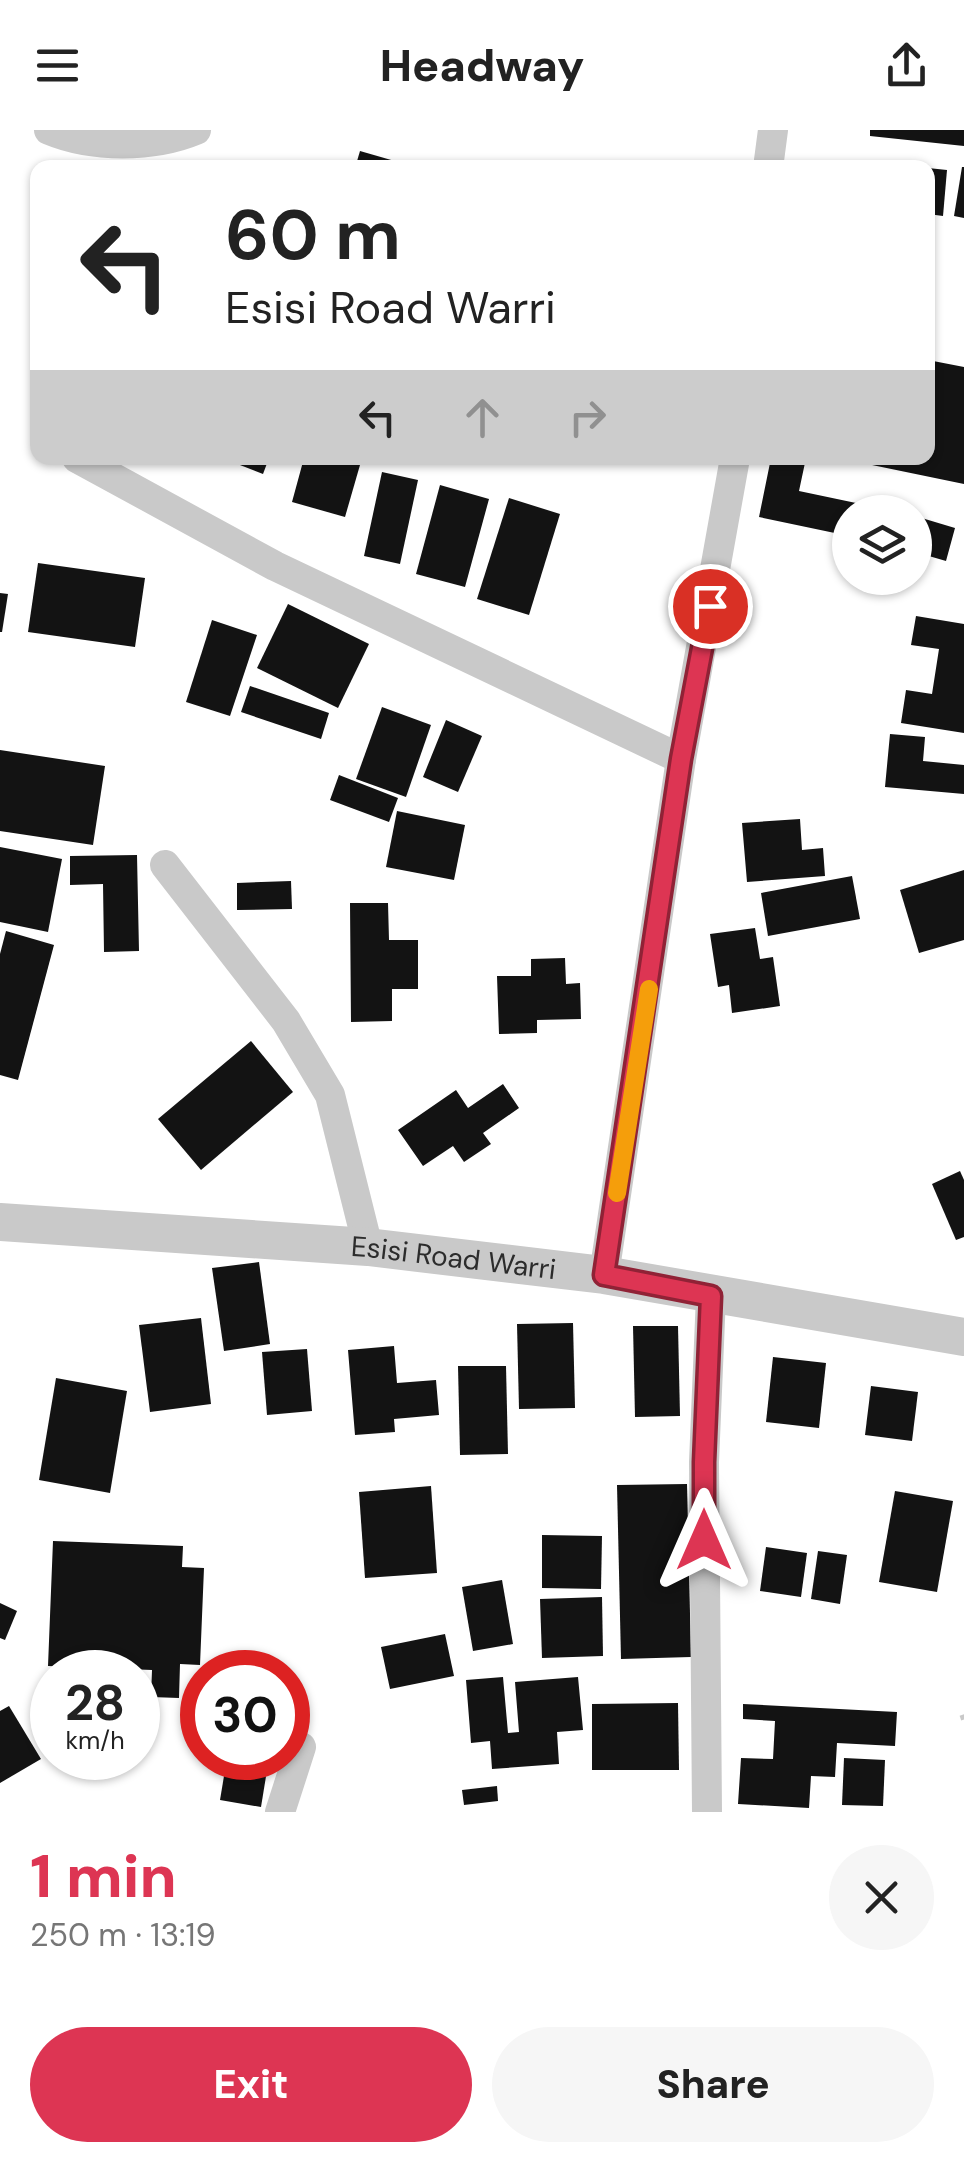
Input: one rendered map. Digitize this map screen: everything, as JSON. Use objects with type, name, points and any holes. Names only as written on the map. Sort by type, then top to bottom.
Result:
[{"type":"street","points":[[49,130],[124,143],[162,141],[196,130]]},
{"type":"street","points":[[769,160],[773,130]]},
{"type":"street","points":[[90,465],[276,566],[681,759]]},
{"type":"street","points":[[604,1275],[681,759],[734,465]]},
{"type":"street","points":[[165,865],[286,1020],[330,1095],[368,1247]]},
{"type":"street","name":"Esisi Road Warri","points":[[0,1222],[368,1247],[604,1275],[964,1337]]},
{"type":"street","points":[[707,1812],[704,1462],[711,1296]]},
{"type":"street","points":[[280,1812],[290,1780]]},
{"type":"building","points":[[870,130],[964,130],[964,146],[870,136]]},
{"type":"building","points":[[360,151],[391,160],[357,160]]},
{"type":"building","points":[[964,167],[964,218],[954,216]]},
{"type":"building","points":[[935,169],[947,170],[943,216],[935,215]]},
{"type":"building","points":[[935,361],[964,367],[964,484],[872,465],[935,465]]},
{"type":"building","points":[[240,465],[266,465],[263,474]]},
{"type":"building","points":[[302,465],[360,465],[345,517],[292,502]]},
{"type":"building","points":[[770,465],[805,465],[799,491],[832,498],[832,532],[759,517]]},
{"type":"building","points":[[382,472],[418,480],[400,564],[364,556]]},
{"type":"building","points":[[440,485],[489,499],[465,587],[416,574]]},
{"type":"building","points":[[509,498],[560,514],[529,615],[477,599]]},
{"type":"building","points":[[932,521],[955,528],[946,561],[932,557]]},
{"type":"building","points":[[38,563],[145,578],[135,647],[28,632]]},
{"type":"building","points":[[0,593],[8,594],[2,632],[0,632]]},
{"type":"building","points":[[288,604],[369,644],[338,708],[257,668]]},
{"type":"building","points":[[916,616],[964,624],[964,733],[901,723],[906,690],[932,694],[939,649],[911,645]]},
{"type":"building","points":[[212,620],[257,635],[230,716],[186,702]]},
{"type":"building","points":[[250,686],[329,713],[321,739],[241,712]]},
{"type":"building","points":[[382,707],[431,725],[406,797],[356,779]]},
{"type":"building","points":[[446,720],[482,736],[458,792],[423,777]]},
{"type":"building","points":[[890,734],[925,737],[923,761],[964,765],[964,794],[885,787]]},
{"type":"building","points":[[0,750],[105,766],[93,845],[0,831]]},
{"type":"building","points":[[339,775],[398,798],[389,822],[330,800]]},
{"type":"building","points":[[397,811],[465,825],[454,880],[386,867]]},
{"type":"building","points":[[800,819],[802,850],[823,848],[825,876],[747,882],[742,823]]},
{"type":"building","points":[[0,847],[62,859],[48,932],[0,922]]},
{"type":"building","points":[[137,855],[139,951],[104,952],[103,884],[70,885],[70,856]]},
{"type":"building","points":[[964,870],[964,940],[919,953],[900,890]]},
{"type":"building","points":[[852,876],[860,919],[768,936],[761,893]]},
{"type":"building","points":[[291,881],[292,909],[237,910],[237,883]]},
{"type":"building","points":[[350,903],[388,903],[389,940],[418,940],[418,989],[392,989],[392,1021],[351,1022]]},
{"type":"building","points":[[755,928],[760,959],[773,957],[780,1006],[732,1013],[729,985],[718,987],[710,934]]},
{"type":"building","points":[[6,931],[54,945],[18,1080],[0,1075],[0,954]]},
{"type":"building","points":[[565,958],[566,984],[580,983],[581,1019],[537,1020],[537,1033],[499,1034],[497,976],[531,976],[531,959]]},
{"type":"building","points":[[251,1041],[293,1092],[201,1170],[158,1119]]},
{"type":"building","points":[[503,1084],[519,1108],[483,1133],[491,1144],[464,1162],[453,1146],[423,1166],[398,1130],[456,1090],[468,1108]]},
{"type":"building","points":[[960,1171],[964,1180],[964,1237],[956,1240],[932,1184]]},
{"type":"building","points":[[259,1262],[270,1344],[224,1351],[212,1268]]},
{"type":"building","points":[[201,1318],[211,1404],[150,1412],[139,1325]]},
{"type":"building","points":[[573,1323],[575,1408],[519,1409],[517,1324]]},
{"type":"building","points":[[633,1326],[678,1326],[680,1416],[635,1417]]},
{"type":"building","points":[[394,1346],[397,1383],[436,1380],[439,1415],[394,1419],[395,1432],[355,1435],[348,1350]]},
{"type":"building","points":[[307,1349],[312,1411],[267,1415],[262,1352]]},
{"type":"building","points":[[773,1357],[826,1363],[819,1428],[766,1422]]},
{"type":"building","points":[[458,1366],[506,1366],[508,1454],[460,1455]]},
{"type":"building","points":[[56,1378],[127,1391],[110,1493],[39,1480]]},
{"type":"building","points":[[871,1386],[918,1392],[912,1441],[865,1435]]},
{"type":"building","points":[[687,1484],[691,1657],[621,1659],[617,1485]]},
{"type":"building","points":[[431,1486],[437,1573],[365,1578],[359,1492]]},
{"type":"building","points":[[895,1491],[953,1501],[937,1592],[879,1582]]},
{"type":"building","points":[[542,1535],[602,1536],[601,1589],[542,1588]]},
{"type":"building","points":[[53,1541],[183,1546],[182,1567],[204,1568],[201,1650],[180,1650],[179,1698],[160,1697],[160,1650],[49,1650]]},
{"type":"building","points":[[766,1547],[807,1553],[801,1597],[760,1591]]},
{"type":"building","points":[[818,1551],[847,1555],[840,1604],[811,1599]]},
{"type":"building","points":[[502,1580],[513,1644],[473,1651],[462,1587]]},
{"type":"building","points":[[602,1597],[603,1656],[542,1658],[540,1599]]},
{"type":"building","points":[[0,1603],[17,1611],[5,1640],[0,1638]]},
{"type":"building","points":[[445,1634],[454,1676],[390,1689],[381,1647]]},
{"type":"building","points":[[503,1677],[508,1733],[519,1732],[515,1682],[578,1677],[583,1730],[557,1732],[559,1764],[492,1769],[490,1741],[471,1743],[466,1680]]},
{"type":"building","points":[[678,1703],[679,1770],[592,1770],[592,1704]]},
{"type":"building","points":[[743,1704],[897,1712],[895,1746],[837,1743],[835,1777],[811,1776],[809,1808],[738,1804],[741,1758],[773,1759],[775,1721],[743,1719]]},
{"type":"building","points":[[9,1706],[30,1741],[30,1765],[0,1783],[0,1711]]},
{"type":"building","points":[[844,1758],[885,1760],[883,1806],[842,1805]]},
{"type":"building","points":[[223,1780],[265,1780],[261,1807],[220,1800]]},
{"type":"building","points":[[497,1786],[498,1801],[464,1805],[462,1790]]},
{"type":"slow traffic","points":[[617,1193],[649,989]]},
{"type":"route","points":[[704,1540],[711,1296],[604,1275],[681,759],[710,606]]}]
